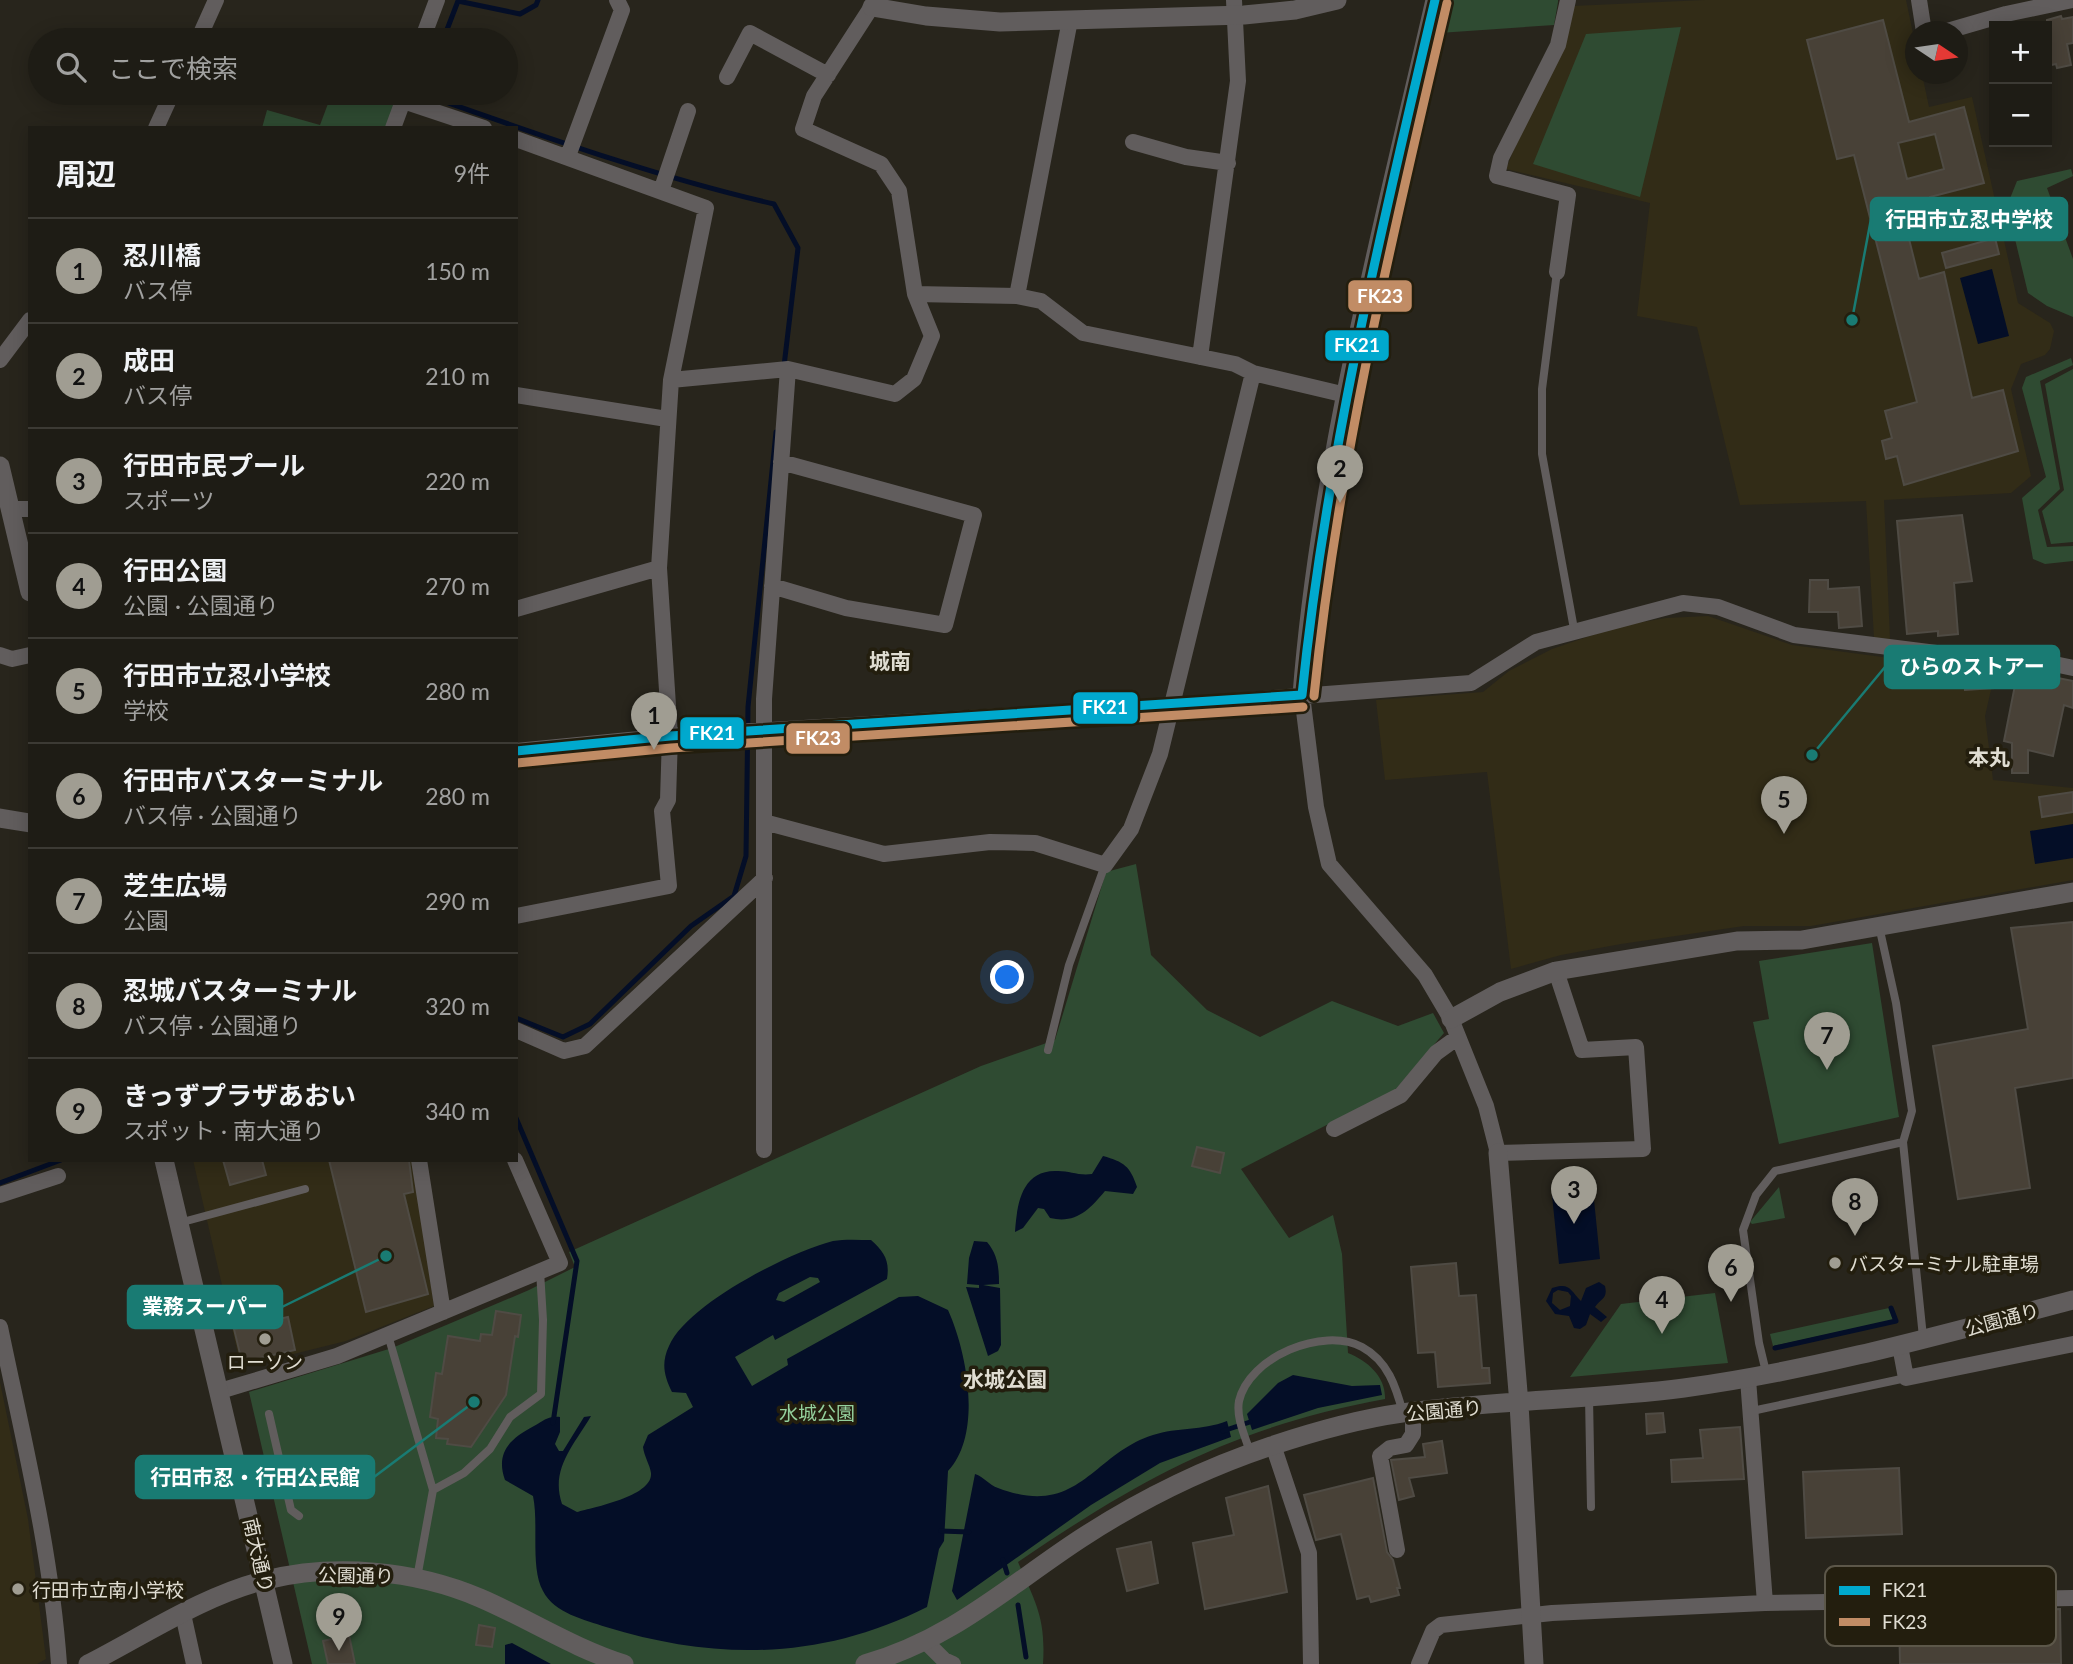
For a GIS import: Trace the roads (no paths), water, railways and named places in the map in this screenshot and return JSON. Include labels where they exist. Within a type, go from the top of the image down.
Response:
[{"type":"street","points":[[203,28],[216,0]]},
{"type":"street","points":[[426,28],[437,0]]},
{"type":"street","points":[[568,156],[621,10],[617,0]]},
{"type":"street","points":[[671,380],[788,369],[895,394],[914,379],[932,336],[915,294],[900,191],[881,164],[803,129],[814,96],[874,4],[1000,22],[1070,20],[1233,8],[1295,10],[1337,0]]},
{"type":"street","points":[[1434,0],[1346,395],[1307,634],[1302,695],[1316,807],[1329,864],[1424,975],[1454,1028],[1486,1106],[1497,1153],[1520,1404],[1534,1664]]},
{"type":"street","points":[[1557,272],[1568,195],[1497,176],[1501,158],[1558,45],[1568,0]]},
{"type":"street","points":[[1919,0],[1922,21]]},
{"type":"street","points":[[1968,25],[2006,13],[2072,0]]},
{"type":"street","points":[[1200,357],[1238,81],[1233,8]]},
{"type":"street","points":[[1017,296],[1070,20]]},
{"type":"street","points":[[727,77],[750,33],[828,75]]},
{"type":"street","points":[[157,126],[167,105]]},
{"type":"street","points":[[394,126],[402,105]]},
{"type":"street","points":[[425,105],[479,126]]},
{"type":"street","points":[[661,191],[688,111]]},
{"type":"street","points":[[518,140],[706,208],[671,380],[659,568],[670,736],[668,800],[662,811],[670,886],[518,916]]},
{"type":"street","points":[[1133,142],[1186,157],[1228,163]]},
{"type":"street","points":[[915,294],[1017,296],[1041,301],[1083,333],[1235,364],[1253,373],[1346,395]]},
{"type":"street","points":[[0,360],[26,330]]},
{"type":"street","points":[[764,1150],[764,732],[788,369]]},
{"type":"street","points":[[764,822],[884,854],[990,842],[1035,844],[1105,865],[1131,829],[1160,754],[1253,373]]},
{"type":"street","points":[[518,395],[667,419]]},
{"type":"street","points":[[772,586],[846,608],[946,625],[974,515],[781,462]]},
{"type":"street","points":[[0,466],[21,509],[28,574]]},
{"type":"street","points":[[518,608],[659,568]]},
{"type":"street","points":[[518,751],[670,736],[1170,706],[1471,682],[1536,642],[1574,629],[1683,603],[1718,607],[1794,635],[1959,656],[2011,655],[2073,668]]},
{"type":"street","points":[[0,654],[12,659],[28,655]]},
{"type":"street","points":[[0,818],[28,823]]},
{"type":"street","points":[[518,1031],[564,1051],[585,1046],[765,878]]},
{"type":"street","points":[[1334,1129],[1401,1095],[1454,1028],[1500,992],[1556,971],[1737,941],[1802,940],[2073,892]]},
{"type":"street","points":[[1497,1153],[1643,1149],[1636,1047],[1582,1050],[1556,971]]},
{"type":"street","name":"南大通り","points":[[164,1162],[284,1664]]},
{"type":"street","points":[[419,1162],[443,1312]]},
{"type":"street","points":[[220,1391],[337,1356],[560,1263],[516,1162]]},
{"type":"street","points":[[0,1195],[58,1176]]},
{"type":"street","name":"公園通り","points":[[864,1664],[925,1641],[981,1611],[1090,1534],[1248,1445],[1273,1446],[1408,1413],[1589,1397],[1757,1377],[1900,1346],[2073,1300]]},
{"type":"street","points":[[0,1327],[32,1477],[55,1608],[59,1664]]},
{"type":"street","points":[[1900,1346],[1906,1378],[2073,1344]]},
{"type":"street","points":[[1757,1377],[1752,1411],[1765,1604]]},
{"type":"street","points":[[1397,1550],[1380,1456],[1390,1448],[1406,1445],[1413,1434],[1408,1413]]},
{"type":"street","points":[[1273,1446],[1309,1552],[1311,1664]]},
{"type":"street","name":"公園通り","points":[[89,1664],[183,1614],[265,1580],[351,1572],[417,1578],[479,1598],[559,1639],[625,1664]]},
{"type":"street","points":[[1419,1664],[1433,1631],[1441,1625],[1532,1614],[1825,1603]]},
{"type":"street","points":[[183,1614],[194,1664]]},
{"type":"street","points":[[925,1641],[944,1660],[953,1664]]},
{"type":"lane","points":[[1557,272],[1542,389],[1542,454],[1574,629]]},
{"type":"lane","points":[[1048,1050],[1069,965],[1105,865]]},
{"type":"lane","points":[[1879,926],[1896,1003],[1912,1111],[1903,1142],[1924,1339]]},
{"type":"lane","points":[[1757,1377],[1759,1343],[1743,1230],[1756,1195],[1775,1171],[1903,1142]]},
{"type":"lane","points":[[179,1223],[305,1189]]},
{"type":"lane","points":[[433,1490],[464,1473],[490,1449],[510,1417],[541,1394],[543,1320],[540,1271]]},
{"type":"lane","points":[[388,1335],[433,1490],[417,1578]]},
{"type":"lane","points":[[1248,1445],[1238,1415],[1246,1381],[1272,1357],[1298,1347],[1332,1341],[1363,1348],[1380,1361],[1396,1384],[1408,1413]]},
{"type":"lane","points":[[1752,1411],[1906,1378]]},
{"type":"lane","points":[[1589,1397],[1591,1507]]},
{"type":"lane","points":[[270,1415],[291,1510],[299,1517]]},
{"type":"water","points":[[1992,269],[2009,336],[1978,344],[1960,278]]},
{"type":"water","points":[[2073,824],[2073,858],[2035,864],[2030,831]]},
{"type":"water","points":[[1103,1156],[1116,1160],[1129,1170],[1137,1187],[1133,1194],[1105,1191],[1081,1214],[1067,1219],[1050,1218],[1044,1209],[1038,1208],[1023,1228],[1015,1232],[1020,1200],[1029,1182],[1046,1172],[1092,1174]]},
{"type":"water","points":[[1593,1190],[1600,1259],[1559,1264],[1552,1195]]},
{"type":"water","points":[[871,1240],[885,1257],[887,1279],[775,1340],[773,1335],[735,1357],[752,1386],[788,1365],[787,1359],[899,1297],[918,1296],[948,1310],[966,1370],[968,1415],[959,1455],[948,1471],[944,1541],[939,1549],[927,1607],[888,1624],[809,1646],[729,1650],[688,1646],[606,1627],[562,1610],[548,1599],[537,1570],[533,1496],[505,1480],[502,1470],[504,1454],[512,1441],[546,1419],[560,1417],[560,1432],[555,1444],[559,1451],[563,1451],[584,1417],[591,1416],[561,1468],[559,1491],[562,1504],[577,1512],[633,1494],[649,1481],[651,1473],[643,1447],[648,1435],[693,1407],[686,1393],[672,1392],[665,1375],[667,1352],[679,1330],[717,1297],[792,1256],[833,1241]],"holes":[[[810,1277],[818,1278],[820,1282],[784,1302],[776,1300],[779,1293]]]},
{"type":"water","points":[[974,1241],[987,1242],[994,1252],[998,1267],[999,1284],[983,1285],[1000,1288],[1001,1345],[998,1351],[988,1356],[966,1287],[979,1288],[979,1285],[967,1284],[969,1258]]},
{"type":"water","points":[[1599,1282],[1605,1286],[1605,1296],[1595,1307],[1607,1317],[1601,1322],[1590,1314],[1586,1325],[1580,1329],[1574,1328],[1569,1316],[1555,1314],[1546,1301],[1552,1288],[1563,1286],[1569,1288],[1581,1301],[1586,1288]],"holes":[[[1558,1290],[1568,1292],[1571,1296],[1570,1306],[1560,1310],[1552,1303],[1553,1293]]]},
{"type":"water","points":[[1293,1375],[1352,1386],[1380,1385],[1382,1395],[1318,1408],[1252,1430],[1247,1414],[1278,1383]]},
{"type":"water","points":[[1227,1421],[1231,1437],[1160,1463],[1091,1505],[957,1600],[952,1591],[975,1474],[998,1488],[1025,1495],[1048,1495],[1067,1490],[1132,1444],[1153,1435]]},
{"type":"water","points":[[512,1643],[551,1664],[505,1664],[505,1645]]},
{"type":"waterway","points":[[448,28],[458,1],[520,14],[536,5],[538,0]]},
{"type":"waterway","points":[[454,105],[514,126]]},
{"type":"waterway","points":[[518,127],[689,182],[774,204],[798,248],[784,366]]},
{"type":"waterway","points":[[518,1019],[563,1037],[590,1024],[691,926],[734,896],[746,856],[748,707],[776,432]]},
{"type":"waterway","points":[[518,1123],[577,1261],[553,1423]]},
{"type":"waterway","points":[[0,1183],[56,1162]]},
{"type":"waterway","points":[[1775,1348],[1896,1321],[1891,1308]]},
{"type":"waterway","points":[[1223,1431],[1250,1422]]},
{"type":"waterway","points":[[941,1531],[969,1532]]},
{"type":"waterway","points":[[1003,1560],[1007,1573]]},
{"type":"waterway","points":[[1018,1605],[1026,1657]]},
{"type":"place","name":"行田市立忍中学校","points":[[1852,320]]},
{"type":"place","name":"成田","points":[[1340,503]]},
{"type":"place","name":"忍川橋","points":[[654,750]]},
{"type":"place","name":"ひらのストアー","points":[[1812,755]]},
{"type":"place","name":"行田市立忍小学校","points":[[1784,834]]},
{"type":"place","name":"芝生広場","points":[[1827,1070]]},
{"type":"place","name":"行田市民プール","points":[[1574,1224]]},
{"type":"place","name":"忍城バスターミナル","points":[[1855,1236]]},
{"type":"place","name":"業務スーパー","points":[[386,1256]]},
{"type":"place","name":"バスターミナル駐車場","points":[[1835,1263]]},
{"type":"place","name":"行田市バスターミナル","points":[[1731,1302]]},
{"type":"place","name":"行田公園","points":[[1662,1334]]},
{"type":"place","name":"ローソン","points":[[265,1339]]},
{"type":"place","name":"行田市忍・行田公民館","points":[[474,1402]]},
{"type":"place","name":"行田市立南小学校","points":[[18,1589]]},
{"type":"place","name":"きっずプラザあおい","points":[[339,1651]]},
{"type":"district","name":"城南","points":[[890,660]]},
{"type":"district","name":"本丸","points":[[1989,756]]},
{"type":"district","name":"水城公園","points":[[1005,1378]]}]
